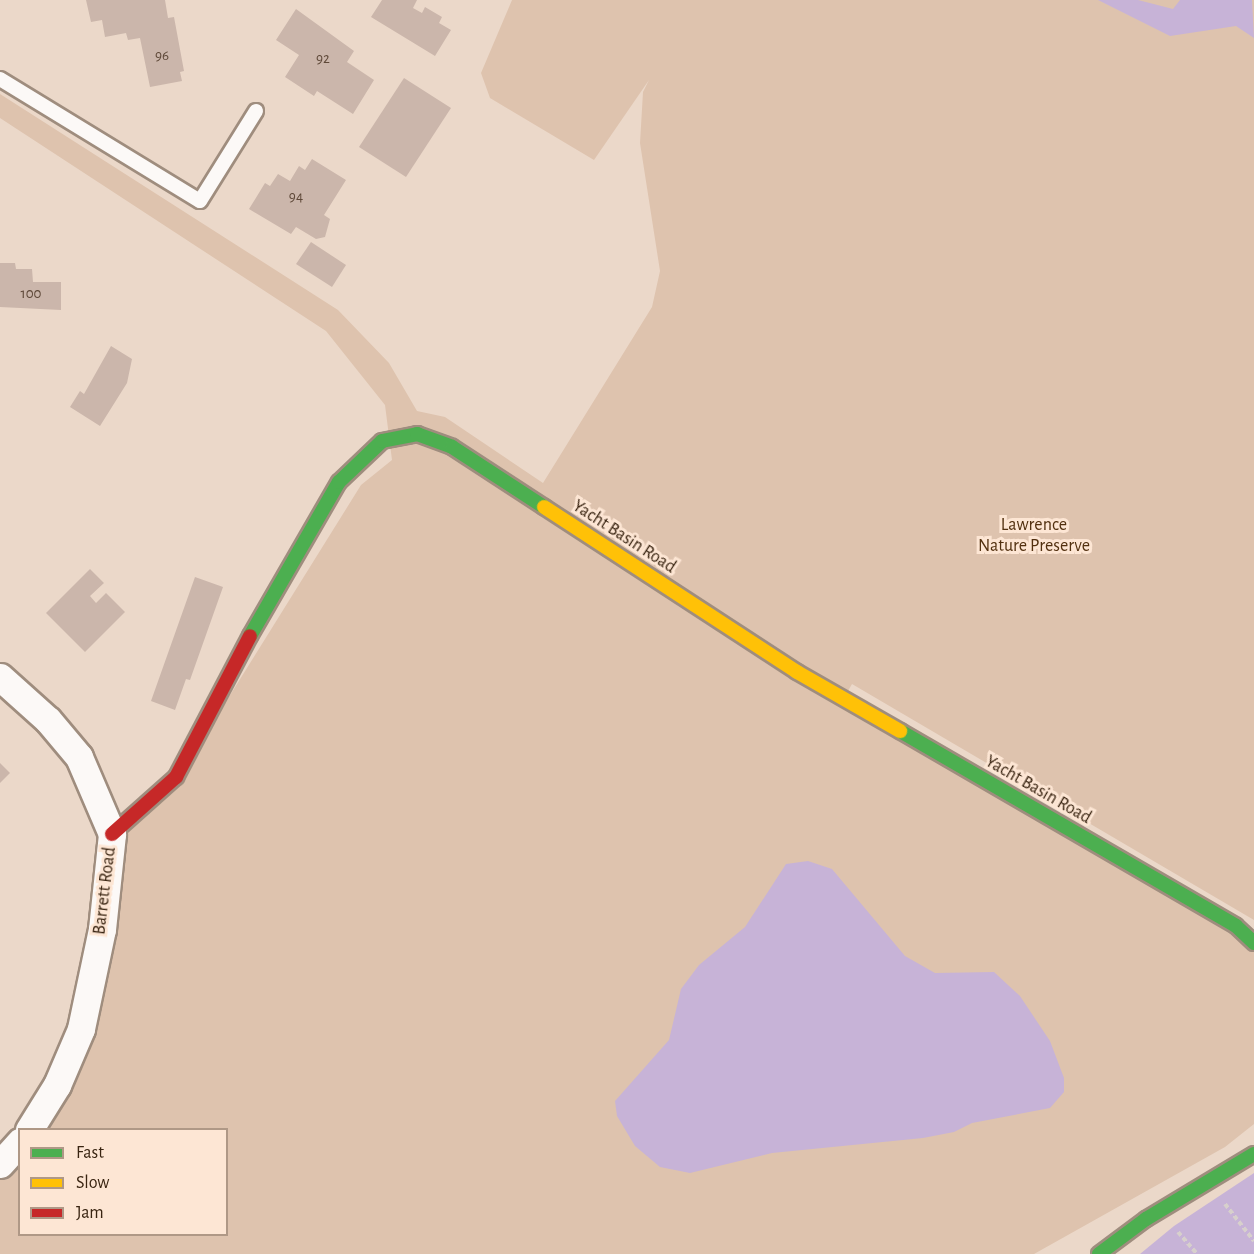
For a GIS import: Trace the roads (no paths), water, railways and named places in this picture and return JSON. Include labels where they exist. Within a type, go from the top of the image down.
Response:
[{"type":"street","name":"Yacht Basin Road","points":[[112,834],[176,777],[276,586],[339,482],[362,456],[382,441],[417,434],[452,447],[797,672],[1236,926],[1254,942]]},
{"type":"street","name":"Barrett Road","points":[[0,677],[48,720],[79,757],[112,834],[102,929],[81,1029],[57,1085],[30,1128]]},
{"type":"street","points":[[0,1164],[18,1144]]},
{"type":"street","points":[[1100,1254],[1146,1219],[1254,1154]]},
{"type":"lane","points":[[0,79],[200,201],[256,111]]},
{"type":"park label","name":"Lawrence Nature Preserve","points":[[1034,536]]}]
